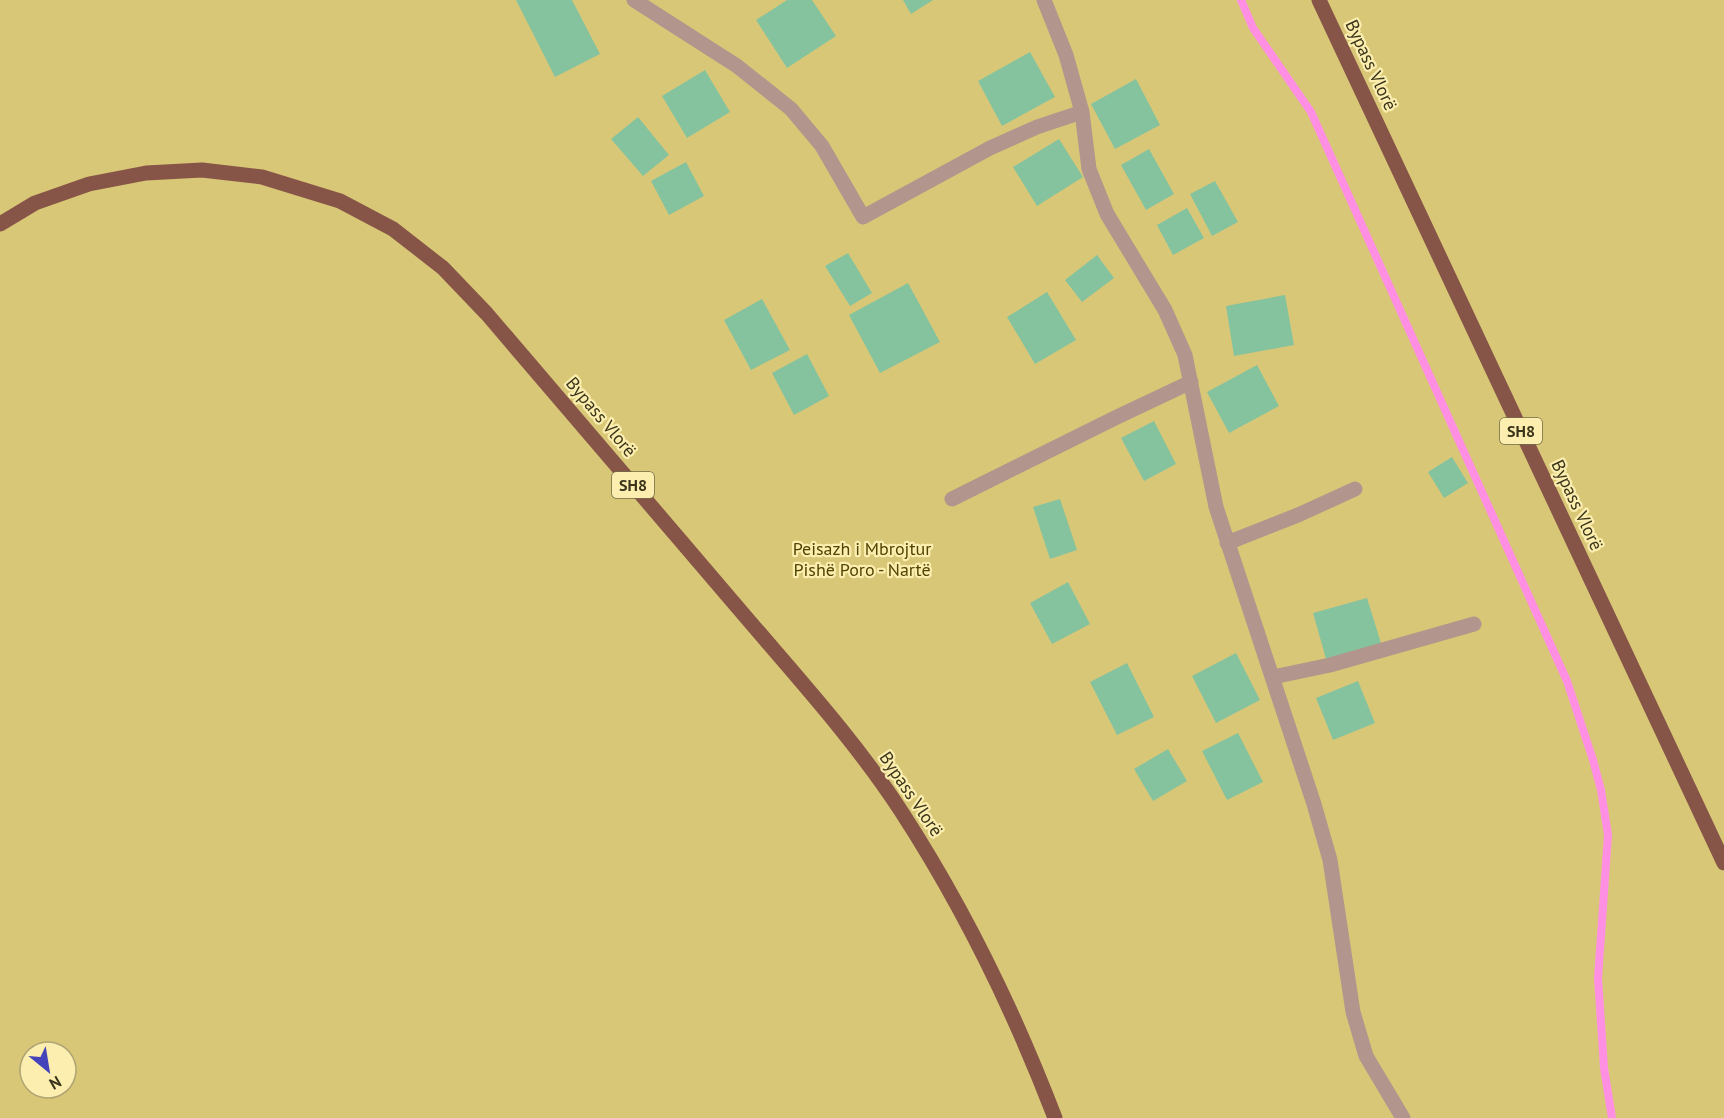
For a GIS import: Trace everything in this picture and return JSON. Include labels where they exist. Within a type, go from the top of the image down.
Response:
[{"type":"main road","name":"Bypass Vlorë","points":[[1319,0],[1724,863]]},
{"type":"main road","name":"Bypass Vlorë","points":[[0,225],[35,203],[89,184],[146,173],[202,170],[262,177],[340,201],[393,230],[443,268],[487,314],[846,735],[893,800],[948,886],[991,969],[1036,1068],[1055,1118]]},
{"type":"street","points":[[634,0],[737,66],[790,109],[822,146],[863,217],[990,148],[1037,127],[1082,112]]},
{"type":"street","points":[[1044,0],[1066,55],[1082,112],[1089,169],[1107,214],[1165,310],[1185,355],[1216,507],[1314,804],[1330,860],[1353,1012],[1366,1056],[1403,1118]]},
{"type":"street","points":[[952,499],[1191,382]]},
{"type":"street","points":[[1227,543],[1355,489]]},
{"type":"street","points":[[1273,678],[1330,665],[1474,624]]},
{"type":"green space","name":"Peisazh i Mbrojtur Pishë Poro - Nartë","points":[[0,0],[1724,0],[1724,1118],[0,1118]]},
{"type":"building","points":[[516,0],[572,0],[600,54],[555,77]]},
{"type":"building","points":[[787,0],[812,0],[836,36],[787,68],[756,20]]},
{"type":"building","points":[[903,0],[933,0],[911,14]]},
{"type":"building","points":[[1030,52],[1055,97],[1002,126],[978,81]]},
{"type":"building","points":[[705,70],[730,112],[687,138],[662,96]]},
{"type":"building","points":[[1136,79],[1160,125],[1115,149],[1091,104]]},
{"type":"building","points":[[638,117],[669,155],[643,176],[611,139]]},
{"type":"building","points":[[1059,139],[1083,177],[1037,206],[1013,167]]},
{"type":"building","points":[[1149,149],[1174,194],[1146,210],[1121,165]]},
{"type":"building","points":[[686,162],[704,196],[669,215],[651,181]]},
{"type":"building","points":[[1215,181],[1238,222],[1212,236],[1190,194]]},
{"type":"building","points":[[1187,208],[1204,238],[1173,255],[1157,225]]},
{"type":"building","points":[[848,253],[872,293],[850,306],[825,266]]},
{"type":"building","points":[[1097,255],[1114,278],[1082,302],[1065,280]]},
{"type":"building","points":[[908,283],[940,342],[880,373],[849,315]]},
{"type":"building","points":[[1047,292],[1076,340],[1035,364],[1007,317]]},
{"type":"building","points":[[1285,295],[1294,345],[1234,356],[1226,306]]},
{"type":"building","points":[[762,299],[790,350],[751,370],[724,320]]},
{"type":"building","points":[[807,354],[829,396],[794,415],[772,373]]},
{"type":"building","points":[[1257,365],[1279,406],[1229,433],[1207,392]]},
{"type":"building","points":[[1154,421],[1176,464],[1144,481],[1121,438]]},
{"type":"building","points":[[1452,457],[1468,483],[1444,498],[1428,472]]},
{"type":"building","points":[[1060,499],[1077,550],[1050,559],[1033,507]]},
{"type":"building","points":[[1068,582],[1090,624],[1052,644],[1030,603]]},
{"type":"building","points":[[1367,598],[1381,643],[1326,659],[1313,613]]},
{"type":"building","points":[[1236,653],[1260,700],[1216,723],[1192,676]]},
{"type":"building","points":[[1127,663],[1154,717],[1117,735],[1090,682]]},
{"type":"building","points":[[1358,681],[1375,723],[1333,740],[1316,698]]},
{"type":"building","points":[[1238,733],[1263,782],[1227,800],[1202,751]]},
{"type":"building","points":[[1168,749],[1187,781],[1153,801],[1134,769]]},
{"type":"waterway","points":[[1241,0],[1253,28],[1311,112],[1567,681],[1601,790],[1608,835],[1598,978],[1604,1068],[1612,1118]]}]
